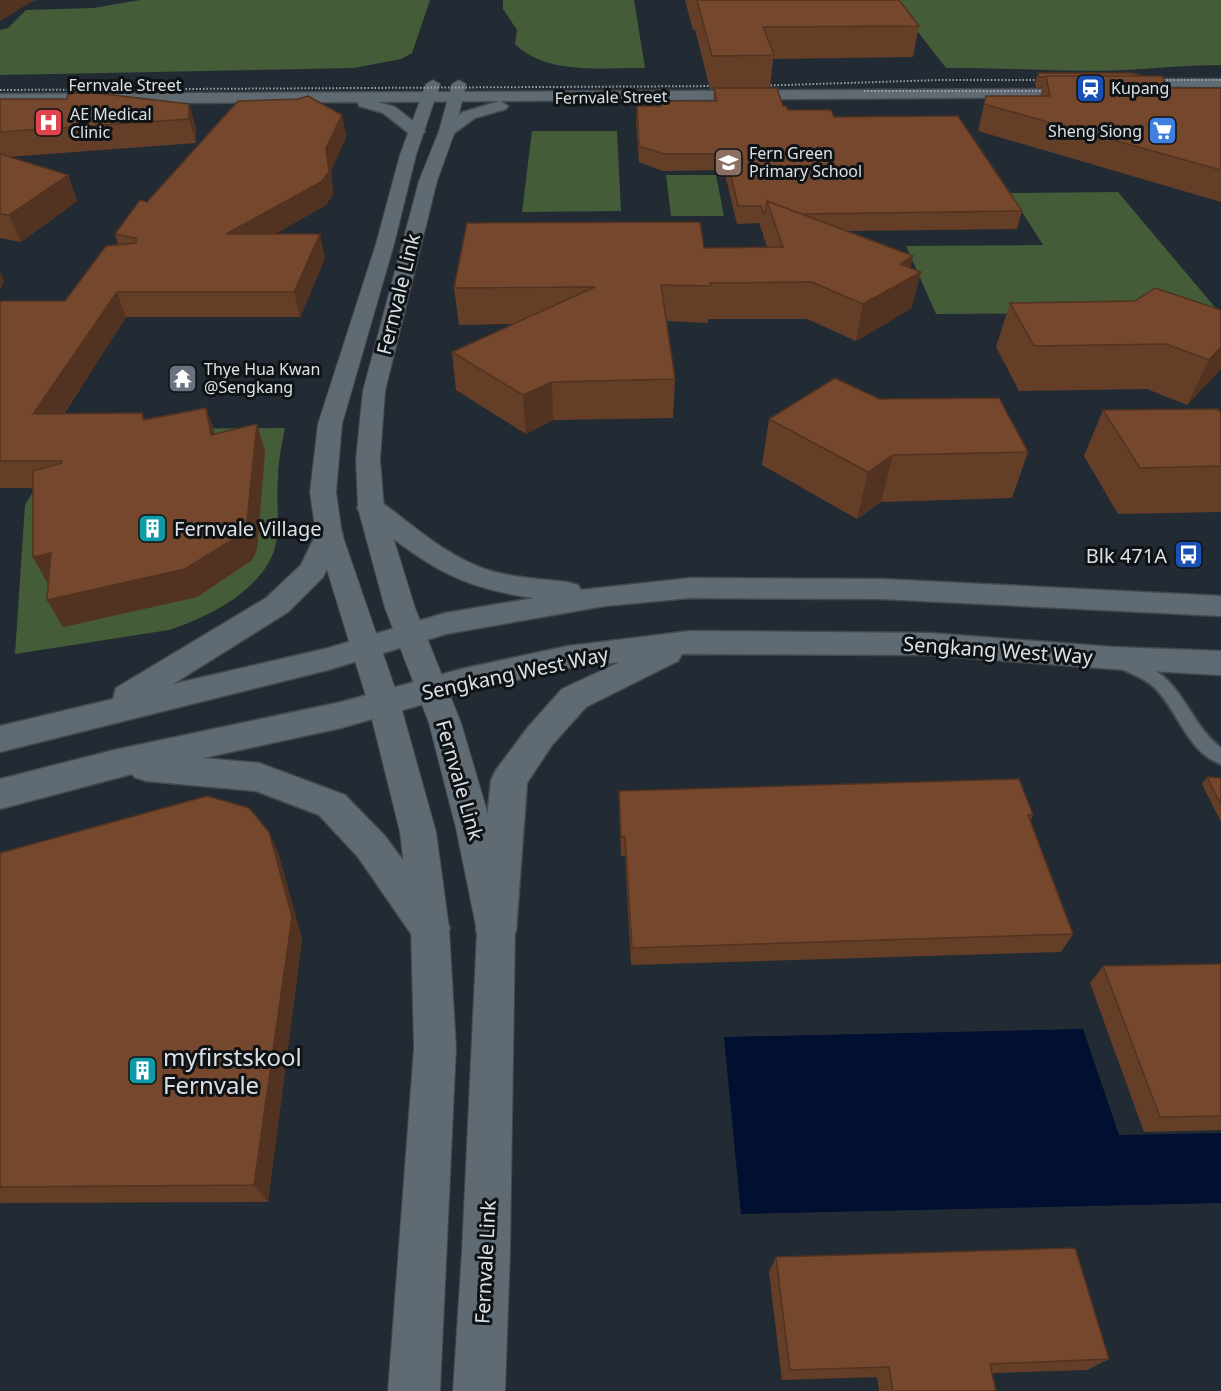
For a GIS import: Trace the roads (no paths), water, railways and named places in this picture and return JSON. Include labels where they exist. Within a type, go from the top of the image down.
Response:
[{"type":"street","name":"Fernvale Street","points":[[0,86],[457,91],[734,81],[1104,89],[1221,94]]},
{"type":"street","name":"Fernvale Street","points":[[457,91],[559,98],[1104,89],[1221,83]]},
{"type":"street","name":"Fernvale Street","points":[[0,99],[346,99],[431,91]]},
{"type":"street","name":"Fernvale Link","points":[[414,1391],[435,1048],[430,928],[418,832],[384,703],[367,648],[354,617],[329,534],[323,492],[330,424],[385,244],[408,155],[431,91]]},
{"type":"street","name":"Fernvale Link","points":[[457,91],[447,131],[428,181],[374,391],[368,459],[371,508],[400,608],[445,723],[474,828],[496,931],[486,1251],[478,1391]]},
{"type":"street","points":[[447,131],[469,115],[485,110],[559,98]]},
{"type":"street","points":[[346,99],[389,110],[417,132]]},
{"type":"street","points":[[371,508],[444,561],[464,572],[521,587],[605,596]]},
{"type":"street","points":[[101,714],[277,605],[313,570],[329,534]]},
{"type":"street","points":[[0,739],[367,648],[445,624],[605,596],[690,588],[881,589],[1221,606]]},
{"type":"street","points":[[496,931],[509,780],[540,736],[574,698],[690,642]]},
{"type":"street","name":"Sengkang West Way","points":[[0,794],[114,764],[341,715],[432,689],[568,657],[690,642],[930,644],[1113,658],[1221,663]]},
{"type":"street","points":[[114,764],[258,777],[332,805],[371,846],[430,928]]},
{"type":"lane","points":[[1113,658],[1160,683],[1183,711],[1202,742],[1221,757]]},
{"type":"water","points":[[1083,1029],[1119,1135],[1221,1133],[1221,1203],[741,1214],[724,1037]]},
{"type":"railway","points":[[753,86],[940,80],[1053,80]]},
{"type":"railway","points":[[1149,80],[1221,80]]},
{"type":"railway","points":[[0,90],[726,86]]},
{"type":"railway","points":[[864,91],[1059,91]]},
{"type":"place","name":"Kupang","points":[[1090,88]]},
{"type":"place","name":"AE Medical Clinic","points":[[49,123]]},
{"type":"place","name":"Sheng Siong","points":[[1163,131]]},
{"type":"place","name":"Fern Green Primary School","points":[[728,162]]},
{"type":"place","name":"Thye Hua Kwan @Sengkang","points":[[183,378]]},
{"type":"place","name":"Fernvale Village","points":[[153,528]]},
{"type":"place","name":"Blk 471A","points":[[1188,555]]},
{"type":"place","name":"myfirstskool Fernvale","points":[[142,1070]]}]
